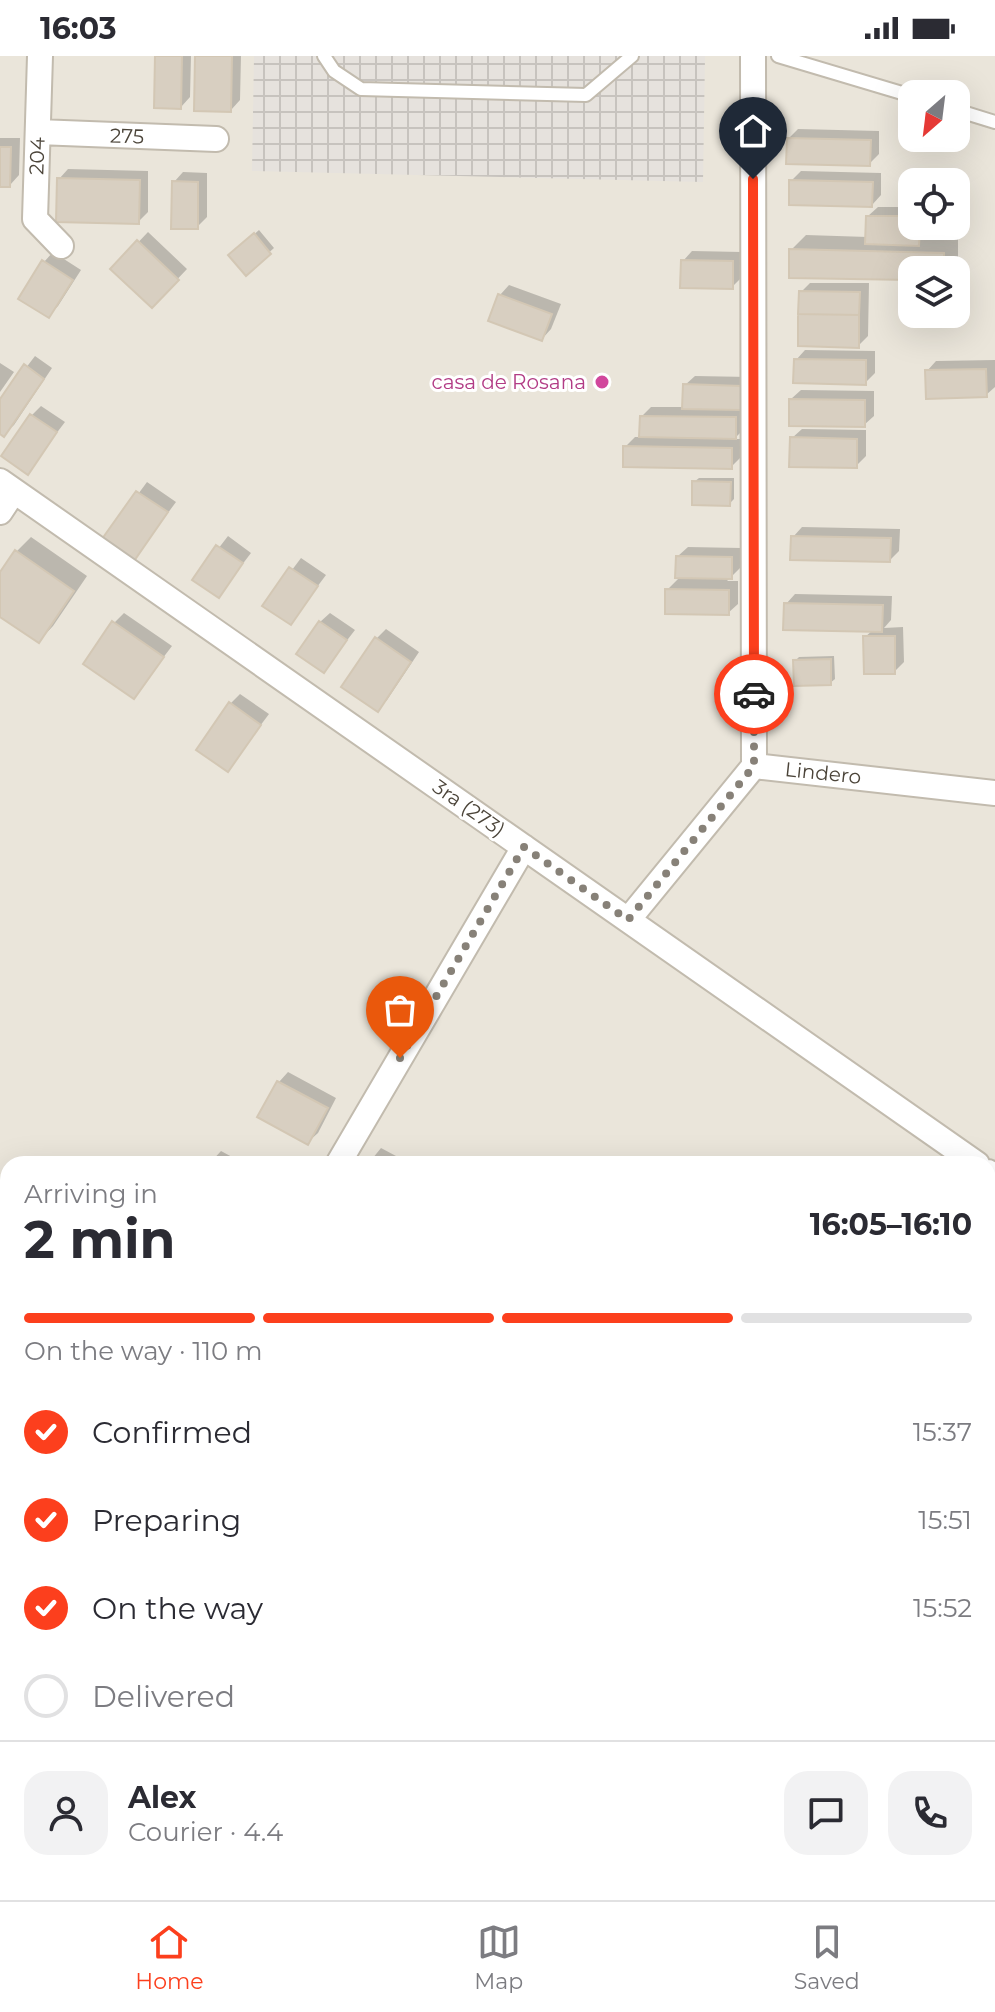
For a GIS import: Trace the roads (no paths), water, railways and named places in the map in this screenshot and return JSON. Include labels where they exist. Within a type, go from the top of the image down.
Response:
[{"type":"street","name":"204","points":[[40,56],[35,219],[61,246]]},
{"type":"street","points":[[628,920],[754,766],[753,56]]},
{"type":"street","name":"275","points":[[38,132],[216,139]]},
{"type":"street","points":[[0,512],[7,486]]},
{"type":"street","name":"3ra (273)","points":[[7,486],[966,1156]]},
{"type":"street","name":"Lindero","points":[[754,766],[995,793]]},
{"type":"street","points":[[343,1156],[524,847]]},
{"type":"lane","points":[[324,56],[334,71],[361,89],[586,95],[632,56]]},
{"type":"lane","points":[[778,56],[898,92]]},
{"type":"lane","points":[[970,114],[995,122]]},
{"type":"place","name":"casa de Rosana","points":[[602,382]]}]
